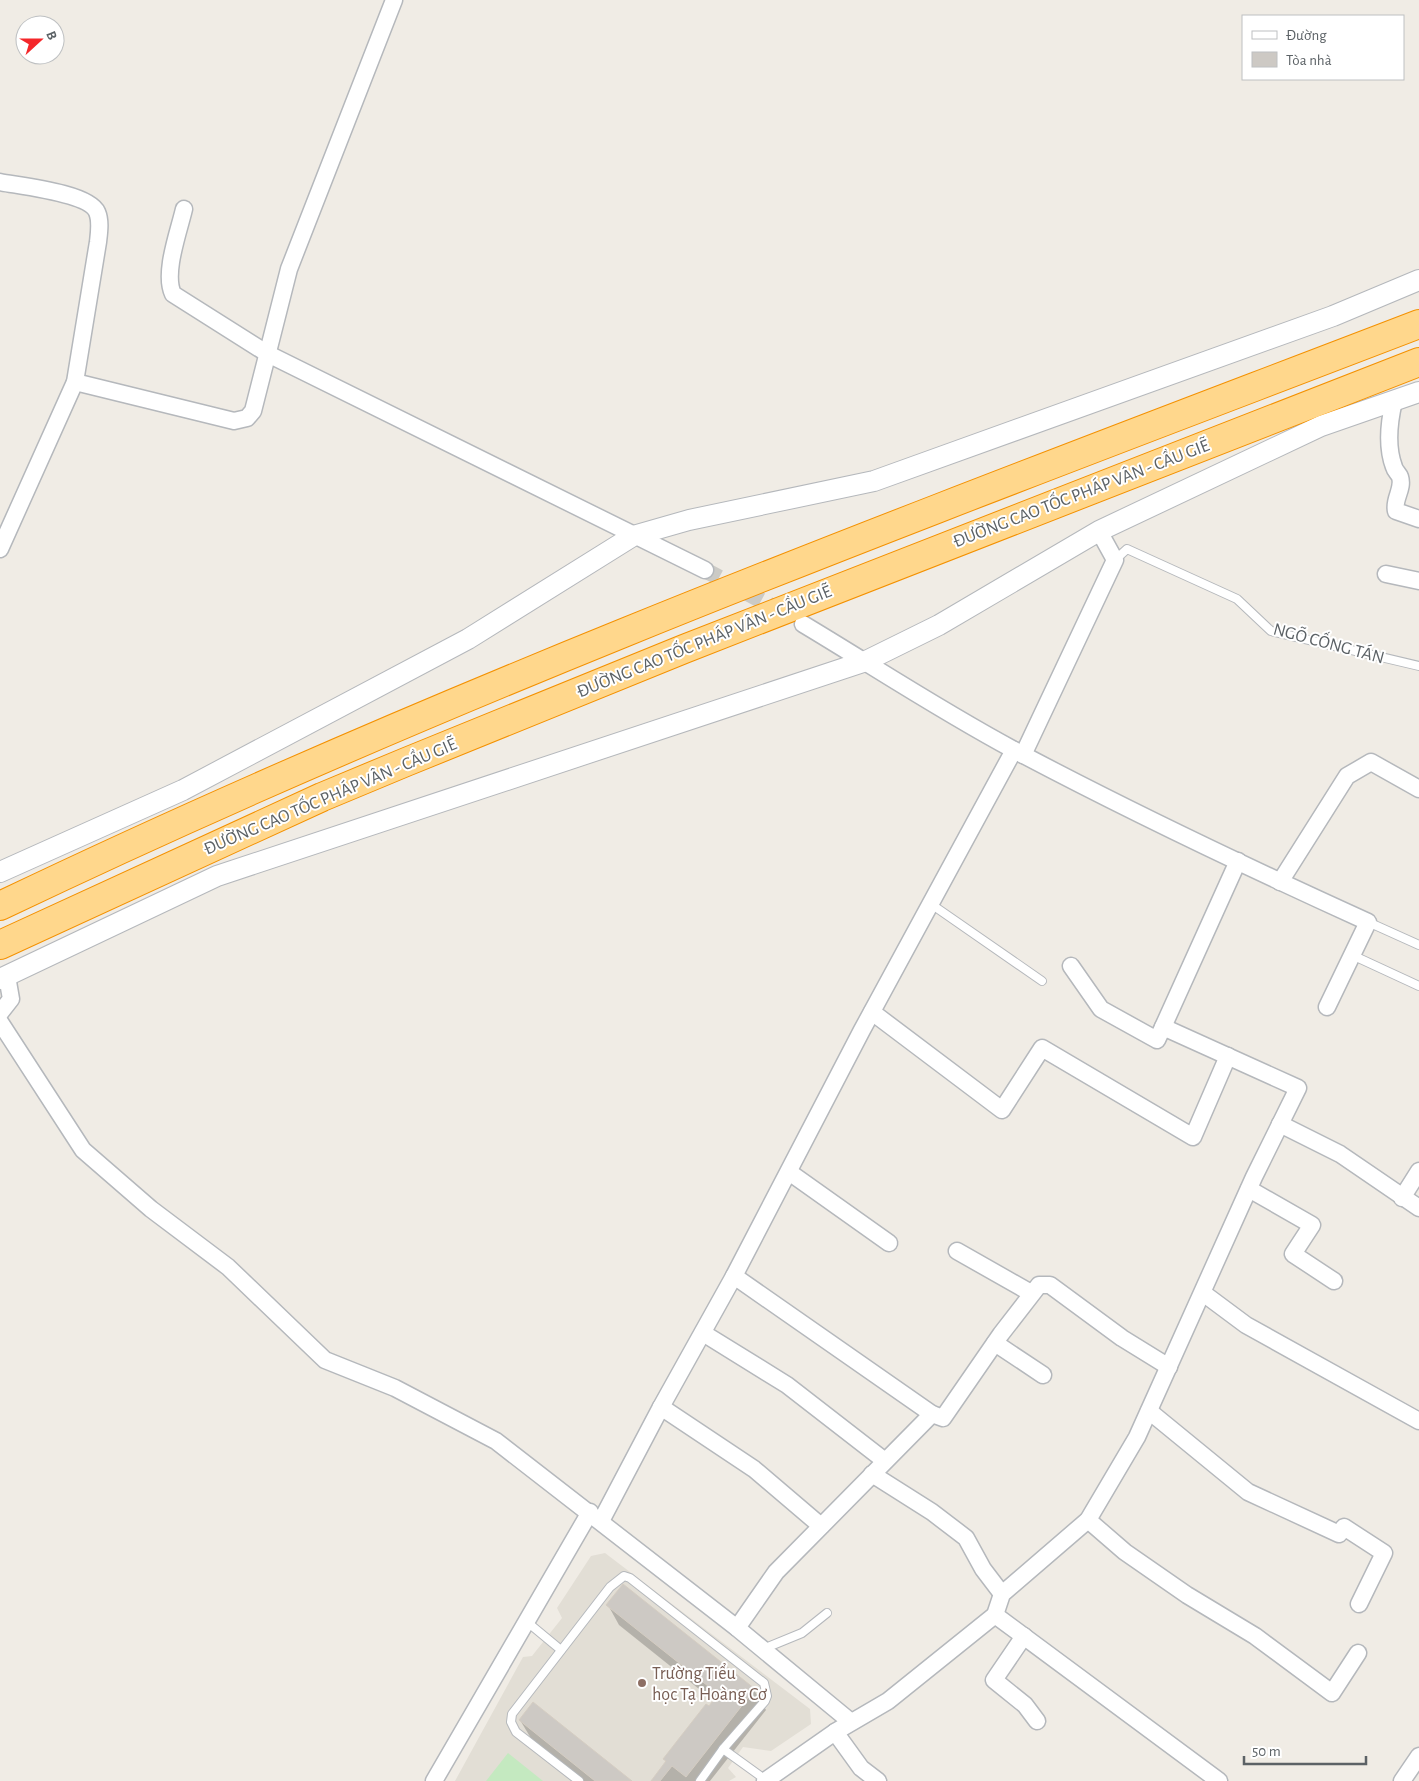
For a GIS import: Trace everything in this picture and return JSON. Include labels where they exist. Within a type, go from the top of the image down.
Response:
[{"type":"highway","name":"ĐƯỜNG CAO TỐC PHÁP VÂN - CẦU GIẼ","points":[[0,906],[142,838],[373,738],[672,613],[1419,324]]},
{"type":"highway","name":"ĐƯỜNG CAO TỐC PHÁP VÂN - CẦU GIẼ","points":[[0,945],[322,797],[416,758],[684,648],[1419,362]]},
{"type":"street","points":[[75,382],[234,421],[242,420],[253,411],[288,268],[394,0]]},
{"type":"street","points":[[0,182],[80,198],[97,210],[100,219],[98,242],[75,382],[0,549]]},
{"type":"street","points":[[184,209],[170,271],[170,286],[173,294],[268,354],[705,570]]},
{"type":"street","points":[[0,872],[183,790],[459,644],[633,536],[689,520],[874,481],[1333,316],[1419,280]]},
{"type":"street","points":[[0,1013],[11,998],[3,978],[217,876],[866,661],[939,625],[1099,531],[1321,426],[1419,392]]},
{"type":"street","points":[[1394,401],[1390,418],[1390,442],[1392,458],[1400,477],[1400,486],[1394,504],[1396,512],[1419,519]]},
{"type":"street","points":[[434,1781],[526,1621],[595,1517],[702,1334],[930,904],[1019,752],[1115,560],[1099,531]]},
{"type":"street","points":[[1386,574],[1419,581]]},
{"type":"street","points":[[803,624],[866,661],[929,703],[1019,752],[1280,882],[1368,922],[1327,1008]]},
{"type":"street","points":[[1280,882],[1347,776],[1371,762],[1419,789]]},
{"type":"street","points":[[1071,966],[1101,1009],[1158,1040],[1238,861]]},
{"type":"street","points":[[872,1012],[1002,1110],[1042,1048],[1193,1137],[1228,1056]]},
{"type":"street","points":[[0,1022],[83,1150],[151,1209],[228,1267],[325,1360],[395,1388],[496,1441],[737,1628],[851,1722]]},
{"type":"street","points":[[766,1780],[835,1732],[888,1701],[995,1615],[1002,1594],[1088,1520],[1137,1437],[1249,1189],[1298,1088],[1163,1027]]},
{"type":"street","points":[[1280,1124],[1340,1154],[1419,1208]]},
{"type":"street","points":[[1402,1198],[1419,1171]]},
{"type":"street","points":[[788,1172],[889,1243]]},
{"type":"street","points":[[1249,1189],[1312,1225],[1293,1254],[1334,1281]]},
{"type":"street","points":[[957,1251],[1031,1294]]},
{"type":"street","points":[[734,1276],[932,1414],[943,1418],[995,1343],[1039,1285],[1050,1285],[1122,1338],[1169,1366]]},
{"type":"street","points":[[1203,1293],[1246,1325],[1419,1421]]},
{"type":"street","points":[[702,1334],[787,1385],[885,1461]]},
{"type":"street","points":[[995,1343],[1043,1375]]},
{"type":"street","points":[[660,1407],[754,1470],[820,1526]]},
{"type":"street","points":[[1149,1411],[1248,1492],[1339,1534],[1344,1527],[1384,1553],[1359,1604]]},
{"type":"street","points":[[737,1628],[776,1572],[932,1414]]},
{"type":"street","points":[[872,1474],[932,1512],[966,1538],[983,1569],[1002,1594]]},
{"type":"street","points":[[1088,1520],[1125,1552],[1187,1594],[1255,1636],[1332,1694],[1358,1653]]},
{"type":"street","points":[[995,1615],[1220,1781]]},
{"type":"street","points":[[1024,1636],[994,1680],[1025,1705],[1037,1721]]},
{"type":"street","points":[[835,1732],[861,1768],[878,1781]]},
{"type":"street","points":[[1402,1781],[1419,1756]]},
{"type":"lane","name":"NGÕ CỐNG TÁN","points":[[1115,560],[1127,548],[1237,599],[1271,630],[1419,666]]},
{"type":"lane","points":[[930,904],[1042,981]]},
{"type":"lane","points":[[1368,922],[1419,945]]},
{"type":"lane","points":[[1352,955],[1419,986]]},
{"type":"lane","points":[[579,1781],[516,1732],[510,1722],[512,1714],[610,1587],[620,1578],[630,1578],[764,1683],[767,1696],[765,1701],[723,1749],[700,1781]]},
{"type":"lane","points":[[763,1649],[802,1633],[827,1613]]},
{"type":"lane","points":[[526,1621],[561,1650]]},
{"type":"lane","points":[[723,1749],[766,1780]]},
{"type":"shaded area","name":"Trường Tiểu học Tạ Hoàng Cơ","points":[[605,1553],[810,1709],[811,1724],[771,1751],[743,1747],[728,1768],[736,1777],[729,1781],[455,1781],[523,1657],[532,1656],[562,1618],[557,1608],[591,1556]]},
{"type":"green space","points":[[508,1753],[543,1781],[486,1781]]},
{"type":"building","points":[[623,1584],[755,1689],[686,1777],[672,1766],[660,1781],[651,1781],[666,1761],[663,1759],[706,1704],[709,1706],[718,1694],[606,1605]]},
{"type":"building","points":[[533,1702],[632,1781],[595,1781],[519,1720]]},
{"type":"tunnel","points":[[705,570],[784,613]]},
{"type":"place","name":"Trường Tiểu học Tạ Hoàng Cơ","points":[[642,1683]]}]
